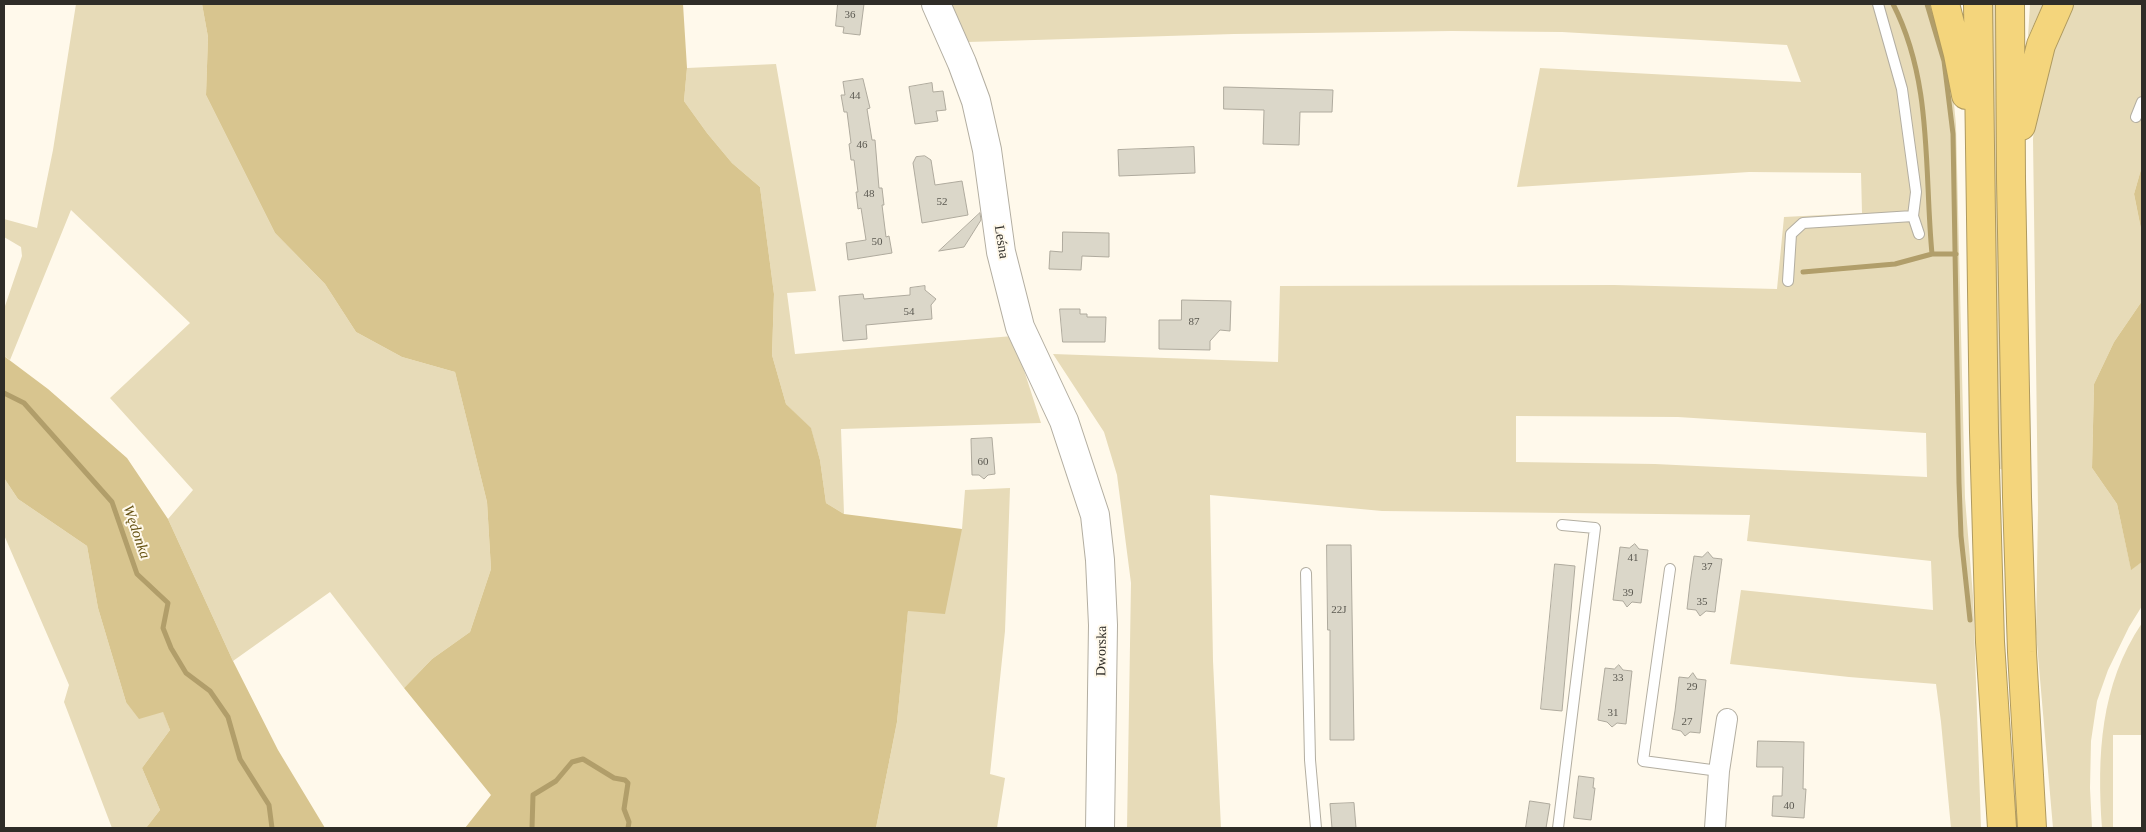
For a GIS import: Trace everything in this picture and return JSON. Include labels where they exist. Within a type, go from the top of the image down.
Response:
[{"type":"highway","points":[[1945,4],[1958,54],[1979,168]]},
{"type":"highway","points":[[1978,4],[1979,168],[1990,642],[2002,828]]},
{"type":"highway","points":[[2010,4],[2011,179],[2021,633],[2032,828]]},
{"type":"highway","points":[[2011,179],[2028,92],[2041,45],[2059,4]]},
{"type":"street","name":"Leśna","points":[[936,4],[962,63],[976,101],[987,150],[1001,252],[1020,326],[1064,422],[1082,475]]},
{"type":"street","name":"Dworska","points":[[1082,475],[1095,515],[1100,560],[1103,625],[1100,828]]},
{"type":"street","points":[[1715,828],[1719,771],[1727,719]]},
{"type":"lane","points":[[1878,4],[1904,98],[1916,192],[1913,216],[1919,234]]},
{"type":"lane","points":[[2136,117],[2142,102]]},
{"type":"lane","points":[[1788,281],[1791,234],[1803,223],[1913,216]]},
{"type":"lane","points":[[1558,828],[1594,528],[1562,525]]},
{"type":"lane","points":[[1670,569],[1643,761],[1719,771]]},
{"type":"lane","points":[[1306,573],[1310,760],[1316,828]]},
{"type":"shaded area","points":[[76,4],[202,4],[208,37],[206,95],[275,233],[325,284],[356,332],[402,357],[455,372],[487,502],[491,569],[470,632],[432,659],[404,688],[330,592],[233,661],[168,519],[193,490],[110,398],[190,323],[71,210],[10,360],[4,356],[4,309],[22,256],[21,247],[4,237],[4,219],[37,228],[53,150]]},
{"type":"shaded area","points":[[202,4],[683,4],[687,68],[684,101],[732,163],[760,187],[774,294],[772,355],[786,404],[811,428],[820,460],[826,503],[844,514],[962,529],[945,614],[908,611],[897,722],[876,828],[465,828],[491,795],[404,688],[432,659],[470,632],[491,569],[487,502],[455,372],[402,357],[356,332],[325,284],[275,233],[206,95],[208,37]]},
{"type":"shaded area","points":[[949,4],[1934,4],[1952,83],[1956,125],[1965,498],[1973,596],[1981,828],[1951,828],[1936,684],[1730,664],[1741,590],[1933,610],[1931,561],[1747,541],[1750,515],[1382,511],[1210,495],[1213,661],[1221,828],[1127,828],[1131,583],[1117,475],[1104,432],[1053,354],[1278,362],[1280,286],[1614,285],[1777,289],[1784,217],[1862,213],[1861,173],[1749,172],[1517,187],[1540,68],[1801,82],[1787,45],[1562,32],[1452,31],[1234,34],[968,42]],"holes":[[[1516,416],[1678,417],[1926,433],[1927,477],[1655,464],[1516,462]]]},
{"type":"shaded area","points":[[1988,4],[1999,4],[2005,470],[1995,468]]},
{"type":"shaded area","points":[[2030,4],[2043,4],[2028,37]]},
{"type":"shaded area","points":[[2070,4],[2142,4],[2142,166],[2134,194],[2142,234],[2142,301],[2114,342],[2094,384],[2092,468],[2117,504],[2131,569],[2142,562],[2142,606],[2129,627],[2108,670],[2097,701],[2091,741],[2090,788],[2092,828],[2053,828],[2036,633],[2038,509],[2033,139],[2039,85]]},
{"type":"shaded area","points":[[776,64],[816,291],[787,293],[795,354],[1013,336],[1041,423],[841,429],[844,514],[826,503],[820,460],[811,429],[786,404],[772,355],[774,294],[760,187],[732,163],[684,101],[687,68]]},
{"type":"shaded area","points":[[2142,166],[2142,234],[2134,194]]},
{"type":"shaded area","points":[[2142,301],[2142,562],[2131,570],[2117,504],[2092,468],[2094,384],[2114,342]]},
{"type":"shaded area","points":[[4,356],[48,389],[127,458],[168,519],[233,661],[278,750],[325,828],[146,828],[160,810],[142,768],[170,730],[163,712],[139,719],[126,702],[98,608],[87,546],[18,499],[4,478]]},
{"type":"shaded area","points":[[4,478],[18,499],[87,546],[98,608],[126,702],[163,711],[170,730],[142,768],[160,810],[146,828],[112,828],[64,702],[69,685],[4,535]]},
{"type":"shaded area","points":[[1010,488],[1005,631],[990,774],[1005,778],[997,828],[876,828],[897,722],[908,610],[962,529],[965,490]]},
{"type":"shaded area","points":[[2142,623],[2142,735],[2113,735],[2113,828],[2102,828],[2100,774],[2104,722],[2117,671]]},
{"type":"building","points":[[838,4],[864,4],[860,35],[843,33],[844,27],[836,26]]},
{"type":"building","points":[[863,79],[870,108],[867,109],[872,140],[875,140],[879,188],[882,188],[886,237],[889,236],[892,253],[848,260],[846,243],[866,240],[861,208],[858,209],[856,192],[858,192],[854,160],[851,160],[847,112],[844,112],[841,95],[845,95],[843,82]]},
{"type":"building","points":[[932,83],[933,92],[943,91],[946,110],[936,111],[938,121],[915,124],[909,87]]},
{"type":"building","points":[[1224,87],[1333,90],[1332,112],[1300,112],[1299,145],[1263,144],[1264,110],[1224,109]]},
{"type":"building","points":[[1194,147],[1195,173],[1119,176],[1118,150]]},
{"type":"building","points":[[925,156],[931,160],[935,185],[962,181],[968,215],[922,223],[913,163],[916,157]]},
{"type":"building","points":[[980,213],[981,220],[964,247],[939,251]]},
{"type":"building","points":[[1063,232],[1109,233],[1109,257],[1082,256],[1081,270],[1049,269],[1050,251],[1062,252]]},
{"type":"building","points":[[925,286],[925,290],[936,299],[931,305],[932,319],[866,325],[867,339],[843,341],[839,296],[863,294],[864,299],[910,295],[910,288]]},
{"type":"building","points":[[1182,300],[1231,301],[1230,331],[1220,330],[1210,341],[1210,350],[1159,349],[1159,320],[1181,320]]},
{"type":"building","points":[[1060,309],[1080,309],[1080,314],[1087,314],[1087,317],[1106,317],[1105,342],[1063,342]]},
{"type":"building","points":[[992,438],[995,474],[988,475],[984,479],[979,475],[972,475],[971,439]]},
{"type":"building","points":[[1635,544],[1639,549],[1648,550],[1641,603],[1632,602],[1627,607],[1623,601],[1613,600],[1620,547],[1629,548]]},
{"type":"building","points":[[1327,545],[1351,545],[1354,740],[1330,740],[1330,630],[1328,630]]},
{"type":"building","points":[[1708,552],[1713,558],[1722,559],[1715,612],[1706,611],[1700,616],[1696,610],[1687,609],[1690,583],[1694,556],[1702,557]]},
{"type":"building","points":[[1555,564],[1575,566],[1562,711],[1541,709]]},
{"type":"building","points":[[1619,665],[1623,670],[1632,671],[1626,724],[1617,723],[1612,727],[1607,722],[1598,720],[1605,668],[1614,669]]},
{"type":"building","points":[[1693,673],[1697,679],[1706,680],[1700,733],[1690,732],[1685,736],[1681,731],[1672,729],[1679,677],[1688,678]]},
{"type":"building","points":[[1758,741],[1804,742],[1803,789],[1806,789],[1804,818],[1772,816],[1773,796],[1782,796],[1783,767],[1757,767]]},
{"type":"building","points":[[1579,776],[1594,778],[1593,788],[1595,788],[1591,820],[1574,818]]},
{"type":"building","points":[[1530,801],[1550,804],[1546,828],[1526,828]]},
{"type":"building","points":[[1354,803],[1356,828],[1332,828],[1330,804]]},
{"type":"waterway","points":[[1893,4],[1906,34],[1915,64],[1921,95],[1925,127],[1932,254],[1956,254]]},
{"type":"waterway","points":[[1927,4],[1944,61],[1953,134],[1959,483],[1961,536],[1970,620]]},
{"type":"waterway","points":[[1803,272],[1895,264],[1932,254]]},
{"type":"waterway","name":"Wędonka","points":[[4,393],[24,403],[112,502],[137,574],[168,603],[163,628],[171,648],[186,673],[210,691],[228,717],[240,759],[269,805],[272,828]]},
{"type":"waterway","name":"Wędonka","points":[[532,828],[533,795],[556,781],[572,762],[583,759],[614,778],[625,780],[628,783],[624,809],[629,822],[628,828]]}]
